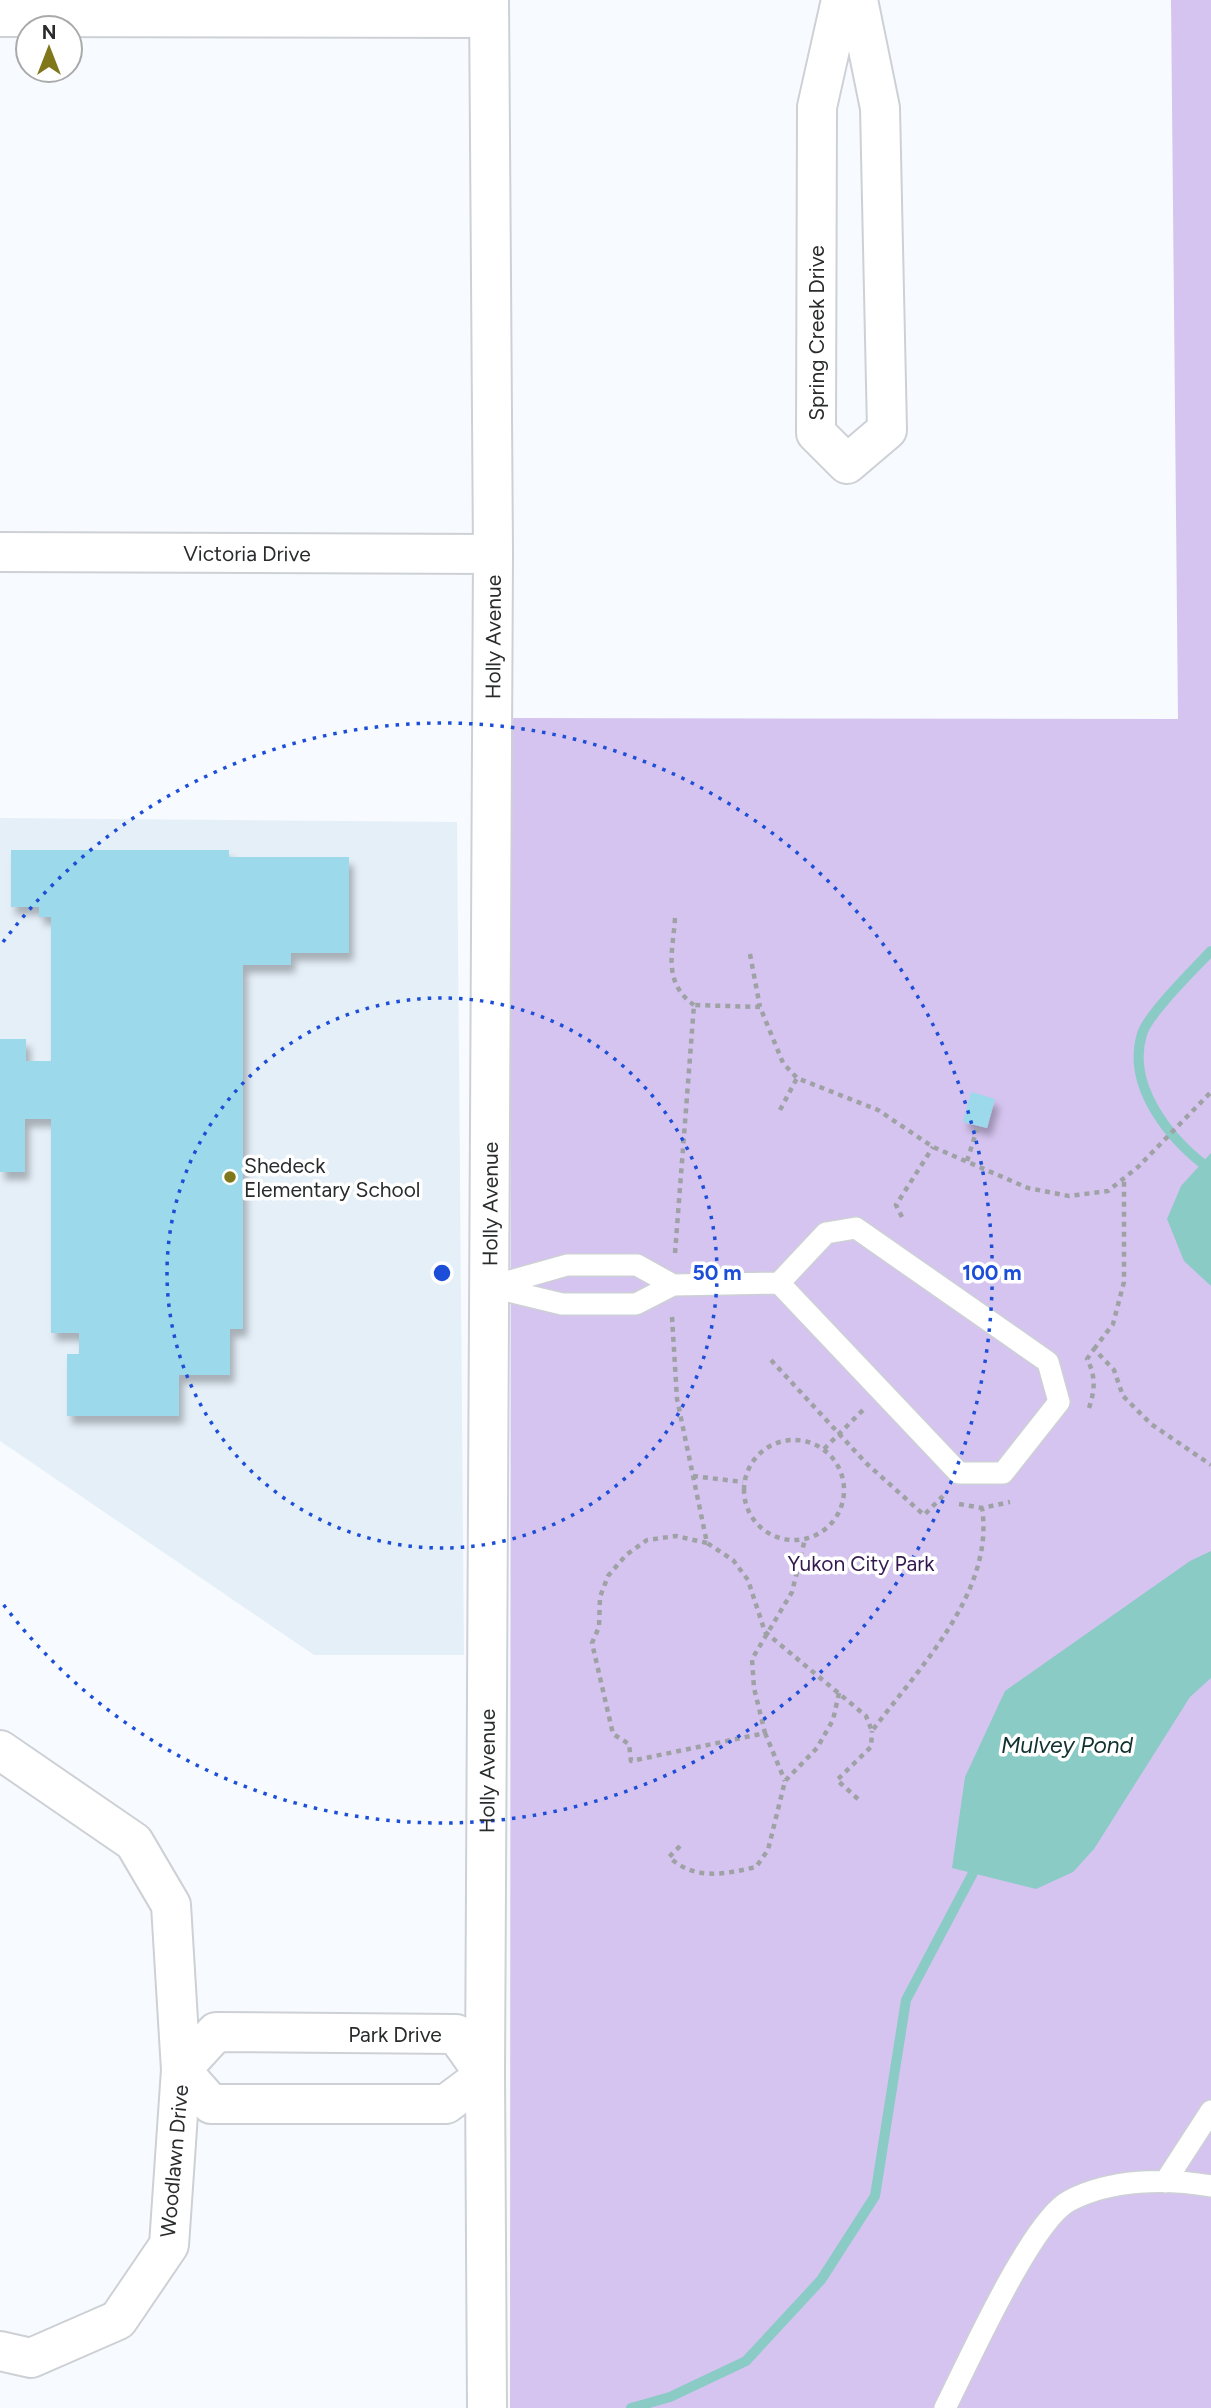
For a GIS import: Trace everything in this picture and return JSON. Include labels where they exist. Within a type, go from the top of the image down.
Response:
[{"type":"street","name":"Spring Creek Drive","points":[[841,0],[817,107],[816,433],[847,464],[887,430],[880,108],[858,0]]},
{"type":"street","points":[[0,17],[489,9]]},
{"type":"street","name":"Holly Avenue","points":[[487,2408],[485,2075],[493,554],[489,9]]},
{"type":"street","name":"Victoria Drive","points":[[0,552],[493,554]]},
{"type":"street","points":[[0,1750],[134,1842],[171,1905],[181,2070],[211,2104],[446,2104],[485,2075]]},
{"type":"street","name":"Park Drive","points":[[181,2070],[216,2032],[456,2034],[485,2075]]},
{"type":"street","name":"Woodlawn Drive","points":[[0,2351],[31,2358],[118,2320],[169,2245],[181,2070]]},
{"type":"lane","points":[[491,1286],[562,1304],[636,1304],[673,1285],[779,1283],[826,1233],[856,1228],[1048,1362],[1059,1402],[1003,1473],[959,1473],[779,1283]]},
{"type":"lane","points":[[491,1286],[567,1265],[637,1265],[673,1285]]},
{"type":"lane","points":[[1165,2182],[1211,2111]]},
{"type":"lane","points":[[945,2408],[1033,2239],[1067,2202],[1116,2185],[1182,2181],[1211,2186]]},
{"type":"path","points":[[675,918],[671,976],[680,995],[694,1004]]},
{"type":"path","points":[[750,954],[760,1007]]},
{"type":"path","points":[[780,1110],[797,1078]]},
{"type":"path","points":[[1138,1167],[1211,1092]]},
{"type":"path","points":[[967,1161],[978,1126]]},
{"type":"path","points":[[902,1217],[896,1205],[933,1147]]},
{"type":"path","points":[[1094,1349],[1113,1324],[1122,1293],[1124,1178]]},
{"type":"path","points":[[771,1360],[840,1432],[866,1464],[924,1515],[944,1495],[956,1503],[982,1508]]},
{"type":"path","points":[[824,1449],[865,1407]]},
{"type":"path","points":[[788,1439],[807,1440],[824,1449],[837,1463],[843,1479],[844,1495],[837,1516],[822,1532],[805,1539],[787,1539],[771,1534],[754,1521],[746,1504],[744,1482],[751,1463],[765,1448],[788,1439]]},
{"type":"path","points":[[693,1476],[744,1482]]},
{"type":"path","points":[[706,1543],[676,1536],[647,1540],[626,1555],[608,1576],[600,1597],[599,1627],[592,1643],[613,1734],[629,1744],[631,1761],[765,1733]]},
{"type":"path","points":[[785,1782],[765,1733],[754,1688],[752,1659],[792,1592],[805,1539]]},
{"type":"path","points":[[680,1846],[669,1857],[681,1868],[706,1875],[756,1867],[768,1850],[785,1782],[817,1748],[833,1720],[839,1692]]},
{"type":"path","points":[[858,1798],[837,1780],[871,1747],[872,1731]]},
{"type":"shaded area","name":"Shedeck Elementary School","points":[[0,818],[457,822],[464,1655],[314,1655],[0,1441]]},
{"type":"green space","name":"Yukon City Park","points":[[1171,0],[1211,0],[1211,2408],[510,2408],[511,718],[1178,719]]},
{"type":"water","points":[[1211,1153],[1211,1286],[1184,1261],[1167,1219],[1181,1186]]},
{"type":"water","name":"Mulvey Pond","points":[[1211,1551],[1211,1678],[1190,1697],[1094,1849],[1073,1872],[1036,1889],[952,1868],[965,1777],[1005,1691],[1190,1561]]},
{"type":"building","points":[[11,850],[229,850],[229,857],[349,857],[349,953],[291,953],[291,965],[243,965],[243,1329],[230,1329],[230,1375],[179,1375],[179,1416],[67,1416],[67,1354],[79,1354],[79,1333],[51,1333],[51,1119],[25,1119],[25,1172],[0,1172],[0,1039],[26,1039],[26,1061],[51,1061],[51,917],[39,917],[39,907],[11,907]]},
{"type":"building","points":[[971,1092],[995,1099],[987,1128],[963,1122]]},
{"type":"waterway","points":[[1211,951],[1173,991],[1146,1025],[1139,1054],[1140,1074],[1156,1111],[1181,1144],[1211,1170]]},
{"type":"waterway","points":[[631,2408],[670,2397],[746,2361],[821,2280],[875,2196],[906,2000],[973,1873]]},
{"type":"place","name":"Shedeck Elementary School","points":[[230,1177]]}]
